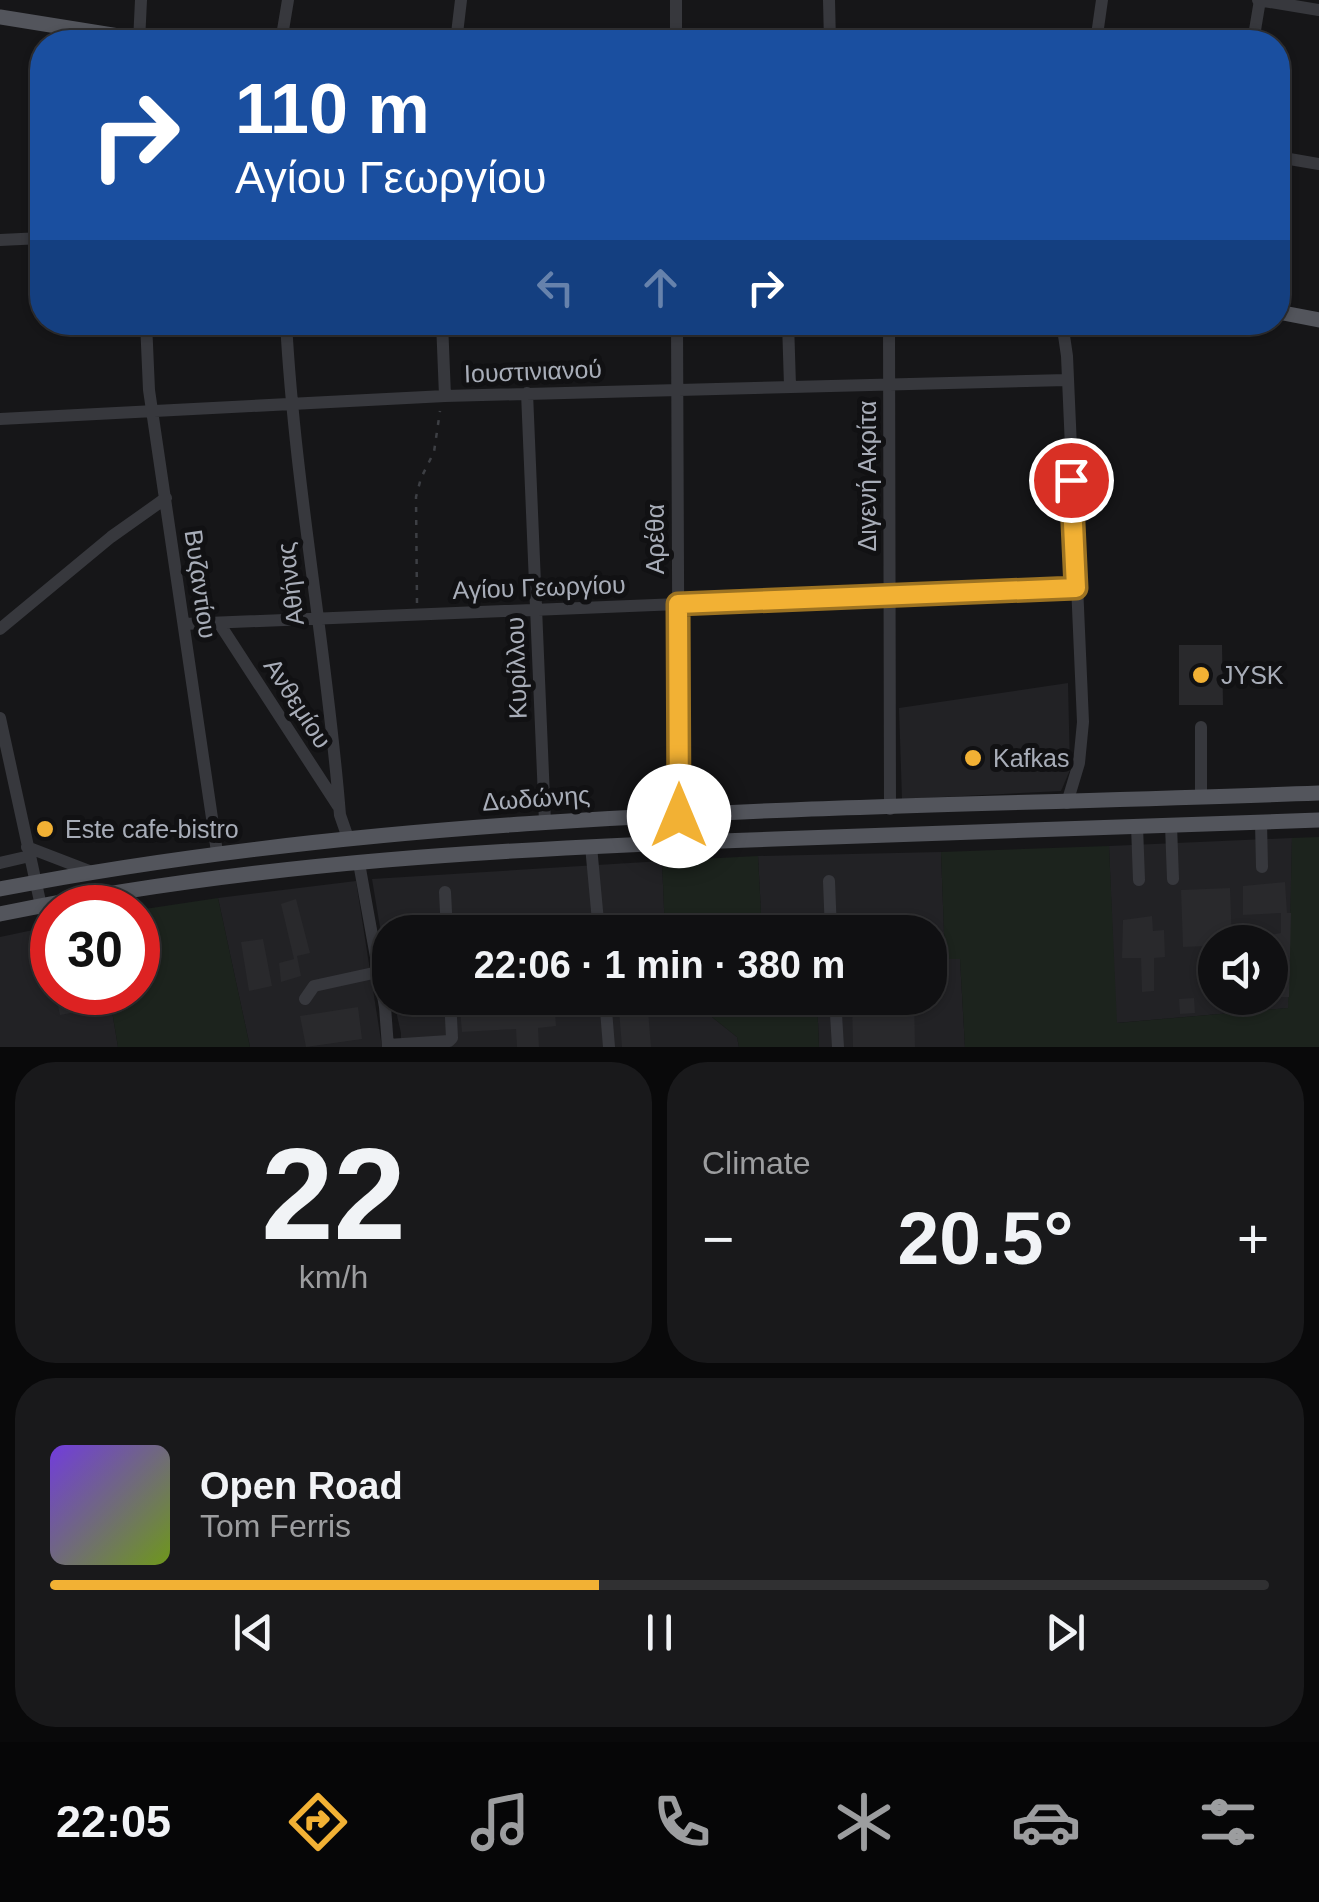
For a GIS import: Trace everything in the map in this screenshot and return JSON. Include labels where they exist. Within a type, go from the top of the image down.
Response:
[{"type":"main road","points":[[0,17],[75,30]]},
{"type":"main road","points":[[1290,314],[1319,320]]},
{"type":"main road","name":"Δωδώνης","points":[[0,888],[217,852],[545,822],[1319,793]]},
{"type":"main road","name":"Δωδώνης","points":[[160,886],[359,862],[592,846],[1319,820]]},
{"type":"main road","name":"Δωδώνης","points":[[0,914],[30,908]]},
{"type":"street","points":[[140,30],[141,0]]},
{"type":"street","points":[[283,30],[288,0]]},
{"type":"street","points":[[457,30],[461,0]]},
{"type":"street","points":[[676,0],[676,30]]},
{"type":"street","points":[[829,0],[830,30]]},
{"type":"street","points":[[1098,30],[1102,0]]},
{"type":"street","points":[[1255,30],[1259,0],[1319,10]]},
{"type":"street","points":[[1290,159],[1319,164]]},
{"type":"street","points":[[0,240],[30,239]]},
{"type":"street","name":"Βυζαντίου","points":[[147,335],[152,410],[217,852]]},
{"type":"street","name":"Αθήνας","points":[[287,335],[316,619],[340,808],[348,838]]},
{"type":"street","points":[[443,335],[445,396]]},
{"type":"street","name":"Αρέθα","points":[[678,335],[679,816]]},
{"type":"street","points":[[788,335],[790,386]]},
{"type":"street","name":"Διγενή Ακρίτα","points":[[889,335],[890,809]]},
{"type":"street","points":[[1063,335],[1082,722],[1079,763],[1067,803]]},
{"type":"street","name":"Ιουστινιανού","points":[[0,419],[445,396],[1067,380]]},
{"type":"street","name":"Κυρίλλου","points":[[528,394],[545,822]]},
{"type":"street","points":[[0,629],[111,537],[166,498]]},
{"type":"street","name":"Αγίου Γεωργίου","points":[[184,624],[1076,588]]},
{"type":"street","name":"Ανθεμίου","points":[[219,623],[340,808]]},
{"type":"street","points":[[0,718],[29,852],[31,885]]},
{"type":"street","points":[[1201,727],[1201,798]]},
{"type":"street","points":[[1261,822],[1262,867]]},
{"type":"street","points":[[1171,824],[1173,879]]},
{"type":"street","points":[[1137,826],[1139,880]]},
{"type":"street","points":[[592,846],[598,915]]},
{"type":"street","points":[[0,863],[29,852],[92,872]]},
{"type":"street","points":[[359,862],[372,937]]},
{"type":"street","points":[[828,881],[830,915]]},
{"type":"street","points":[[445,892],[446,915]]},
{"type":"street","points":[[305,999],[314,986],[372,973]]},
{"type":"street","points":[[384,1015],[388,1046],[449,1041],[451,1015]]},
{"type":"street","points":[[606,1015],[609,1047]]},
{"type":"street","points":[[835,1015],[838,1047]]},
{"type":"path","points":[[417,615],[416,498],[434,452],[445,396]]},
{"type":"shaded area","points":[[1068,683],[1070,770],[1061,791],[902,799],[899,708]]},
{"type":"shaded area","points":[[1319,837],[1319,1047],[965,1047],[960,959],[947,959],[941,852],[1109,846],[1117,1023],[1208,1015],[1288,1015],[1292,838]]},
{"type":"shaded area","points":[[1292,838],[1289,1008],[1288,925],[1198,925],[1198,1015],[1208,1015],[1116,1023],[1109,846]]},
{"type":"shaded area","points":[[941,852],[943,915],[761,915],[758,856]]},
{"type":"shaded area","points":[[758,856],[761,915],[664,915],[662,861]]},
{"type":"shaded area","points":[[662,861],[664,915],[378,915],[372,879]]},
{"type":"shaded area","points":[[356,881],[372,983],[372,1015],[377,1015],[382,1047],[250,1047],[218,898]]},
{"type":"shaded area","points":[[218,898],[250,1047],[118,1047],[113,1015],[160,1015],[160,907]]},
{"type":"shaded area","points":[[30,931],[30,1015],[113,1015],[118,1047],[0,1047],[0,937]]},
{"type":"shaded area","points":[[947,958],[960,959],[965,1047],[819,1047],[818,1015],[947,1015]]},
{"type":"shaded area","points":[[397,1015],[710,1015],[737,1037],[739,1047],[401,1047]]},
{"type":"shaded area","points":[[710,1015],[818,1015],[819,1047],[739,1047],[737,1037]]},
{"type":"building","name":"JYSK","points":[[1179,645],[1222,645],[1223,705],[1179,705]]},
{"type":"building","points":[[1285,882],[1287,913],[1291,913],[1289,997],[1288,925],[1281,925],[1281,913],[1243,915],[1243,886]]},
{"type":"building","points":[[1230,888],[1231,925],[1198,925],[1198,946],[1183,947],[1181,890]]},
{"type":"building","points":[[296,899],[310,953],[297,956],[301,976],[281,982],[279,963],[294,959],[281,904]]},
{"type":"building","points":[[1152,916],[1153,931],[1164,930],[1165,957],[1154,958],[1154,991],[1142,992],[1141,958],[1122,958],[1123,920]]},
{"type":"building","points":[[263,939],[272,986],[249,991],[241,942]]},
{"type":"building","points":[[1194,998],[1195,1013],[1180,1014],[1179,999]]},
{"type":"building","points":[[358,1007],[362,1039],[306,1047],[300,1016]]},
{"type":"building","points":[[460,1015],[555,1015],[556,1026],[538,1028],[539,1047],[517,1047],[516,1029],[462,1032]]},
{"type":"building","points":[[619,1015],[648,1015],[651,1047],[622,1047]]},
{"type":"building","points":[[852,1015],[914,1015],[915,1047],[853,1047]]},
{"type":"place","name":"JYSK","points":[[1201,675]]},
{"type":"place","name":"Kafkas","points":[[973,758]]},
{"type":"place","name":"Este cafe-bistro","points":[[45,829]]},
{"type":"route","points":[[679,816],[678,604],[1076,588],[1071,480]]}]
